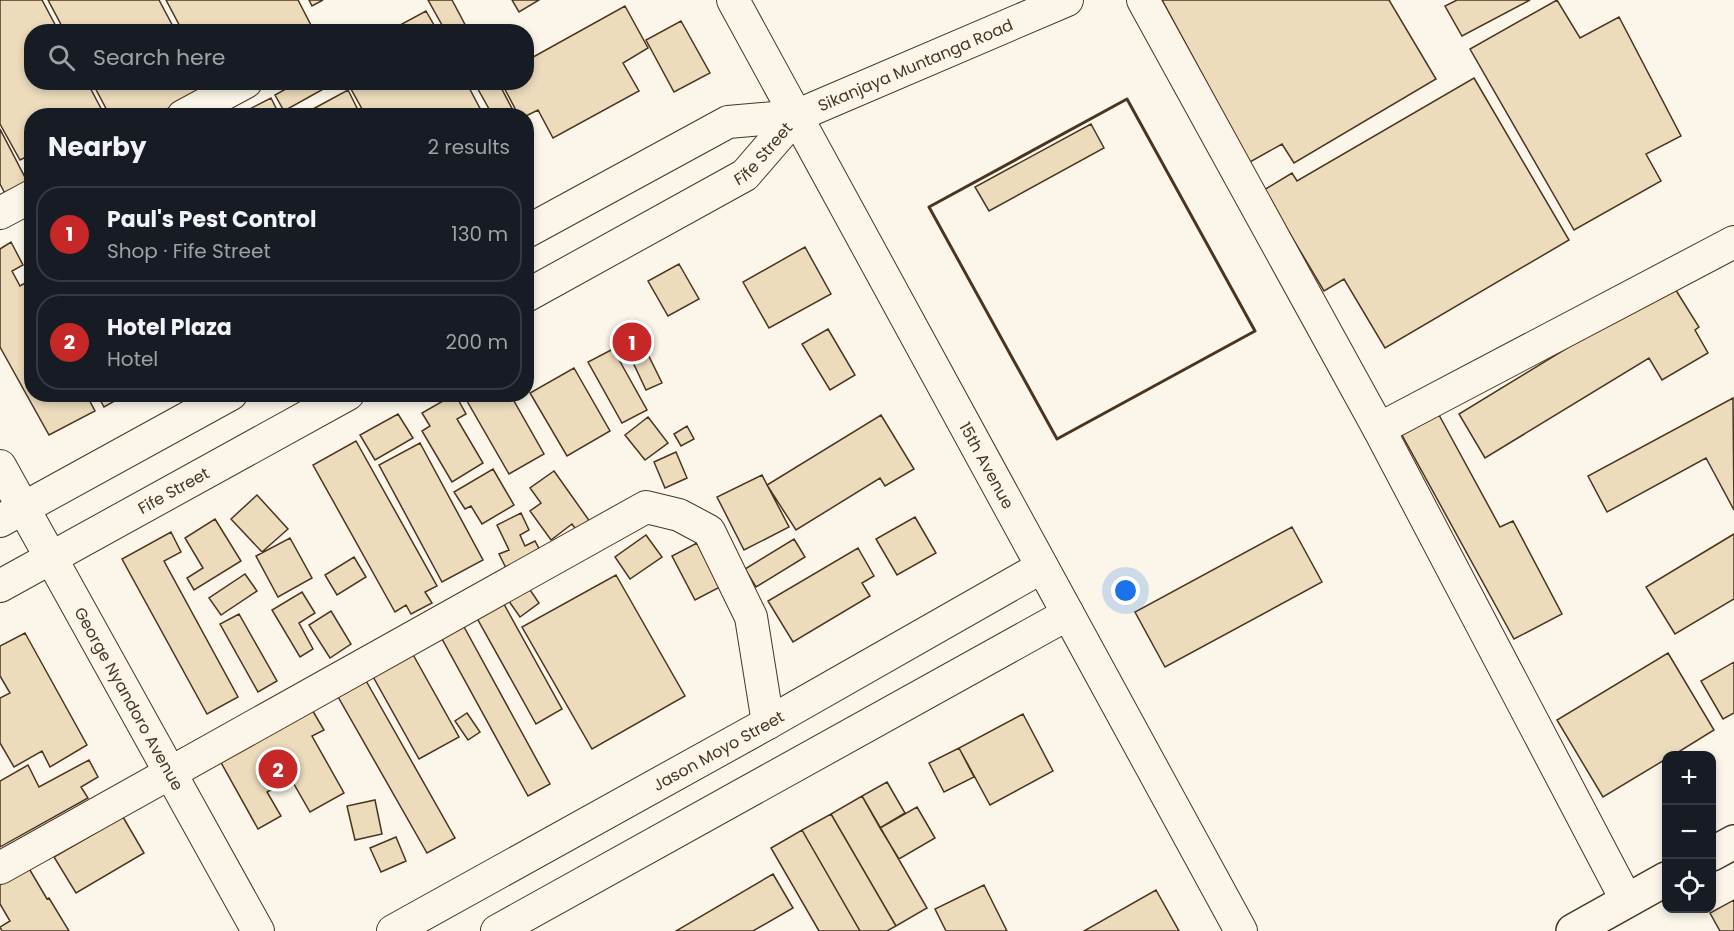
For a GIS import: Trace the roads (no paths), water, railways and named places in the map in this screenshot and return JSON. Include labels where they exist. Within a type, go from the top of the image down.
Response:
[{"type":"highway","points":[[1716,852],[1734,842]]},
{"type":"highway","points":[[1573,931],[1662,881]]},
{"type":"street","name":"15th Avenue","points":[[733,0],[1241,931]]},
{"type":"street","name":"Sikanjaya Muntanga Road","points":[[796,116],[1067,0]]},
{"type":"street","points":[[1143,0],[1379,429],[1626,901]]},
{"type":"street","points":[[198,108],[231,90]]},
{"type":"street","name":"Fife Street","points":[[534,228],[728,122],[796,116]]},
{"type":"street","name":"Fife Street","points":[[534,292],[745,176],[796,116]]},
{"type":"street","points":[[0,213],[24,200]]},
{"type":"street","points":[[1379,429],[1734,242]]},
{"type":"street","points":[[12,514],[216,402]]},
{"type":"street","name":"Fife Street","points":[[0,586],[334,402]]},
{"type":"street","name":"George Nyandoro Avenue","points":[[0,466],[12,514],[51,558],[258,931]]},
{"type":"street","points":[[0,868],[646,507],[679,515],[709,531],[751,617],[768,723]]},
{"type":"street","name":"Jason Moyo Street","points":[[393,931],[768,723],[1042,567]]},
{"type":"street","points":[[497,931],[1068,614]]},
{"type":"place","name":"Paul's Pest Control","points":[[632,342]]},
{"type":"place","name":"Hotel Plaza","points":[[278,769]]}]
